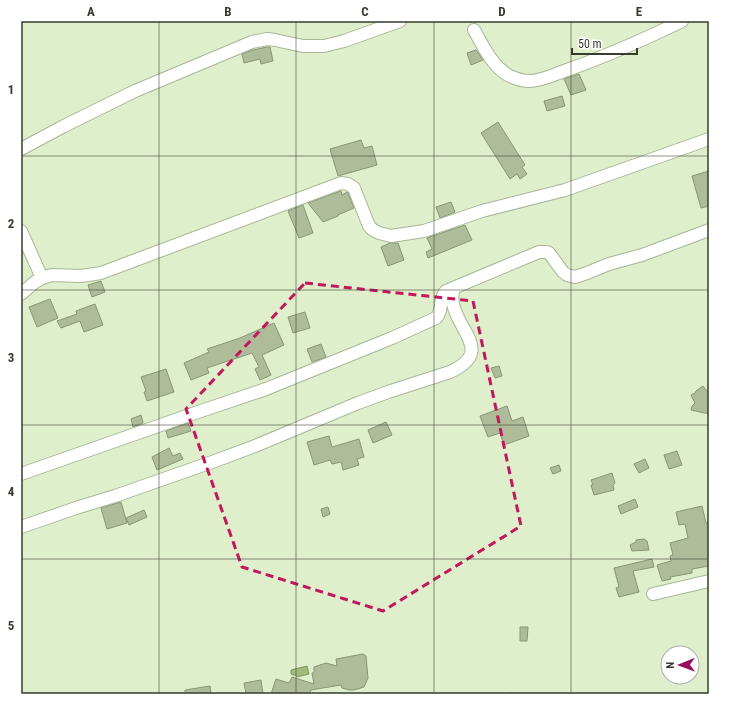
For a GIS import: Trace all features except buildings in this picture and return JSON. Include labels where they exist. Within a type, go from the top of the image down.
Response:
[{"type":"street","points":[[21,149],[135,91],[252,42],[267,39],[303,46],[324,46],[344,41],[400,21]]},
{"type":"street","points":[[474,30],[493,62],[505,74],[513,78],[530,81],[546,78],[586,63],[682,21]]},
{"type":"street","points":[[21,294],[34,282],[42,278],[52,275],[76,276],[101,273],[341,182],[354,188],[369,226],[384,236],[391,236],[435,228],[482,211],[565,190],[709,139]]},
{"type":"street","points":[[21,474],[266,389],[392,338],[436,318],[440,312],[442,296],[446,291],[539,252],[542,251],[549,253],[566,275],[575,277],[608,264],[642,255],[709,230]]},
{"type":"street","points":[[21,231],[42,278]]},
{"type":"street","points":[[21,527],[215,461],[358,403],[458,368],[469,359],[472,346],[454,308],[452,299],[454,288]]},
{"type":"street","points":[[653,594],[709,581]]},
{"type":"path","points":[[502,694],[517,694]]},
{"type":"highlighted area","points":[[305,283],[473,301],[521,526],[383,611],[242,567],[186,409]]},
{"type":"shaded area","points":[[307,666],[309,674],[297,677],[296,675],[291,674],[291,670]]}]
